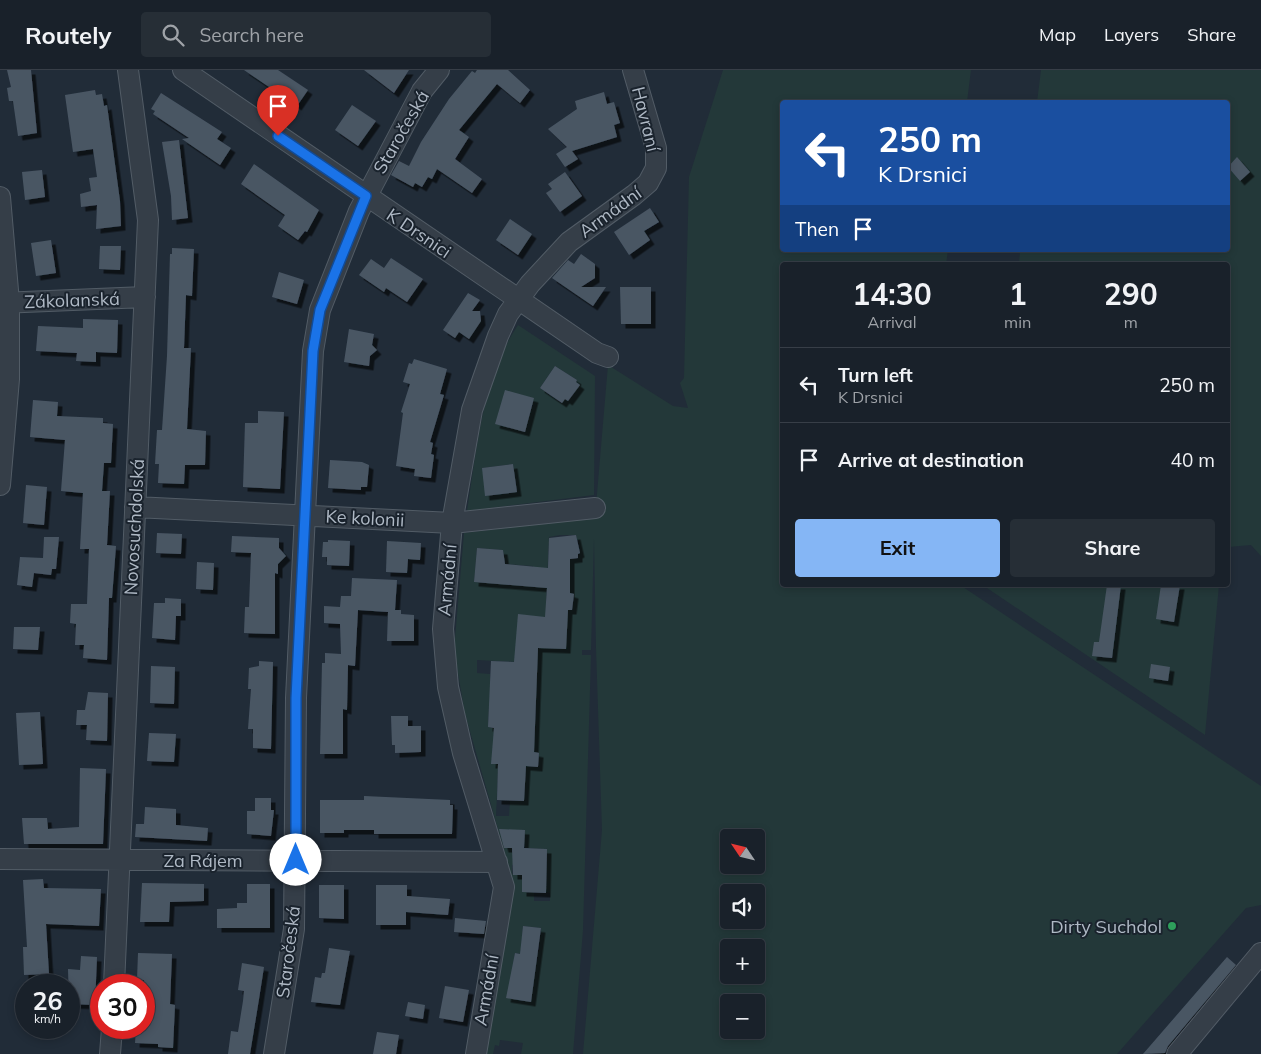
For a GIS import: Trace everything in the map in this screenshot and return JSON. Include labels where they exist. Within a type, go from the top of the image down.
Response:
[{"type":"street","name":"Novosuchdolská","points":[[114,974],[148,220],[128,70]]},
{"type":"street","name":"K Drsnici","points":[[183,70],[518,300],[597,353],[608,358]]},
{"type":"street","name":"Staročeská","points":[[274,1054],[294,929],[296,698],[313,351],[320,310],[366,196],[422,91],[439,70]]},
{"type":"street","name":"Havraní","points":[[633,70],[656,148],[656,168]]},
{"type":"street","name":"Armádní","points":[[476,1054],[504,888],[463,753],[448,687],[443,629],[452,523],[472,410],[498,336],[518,300],[569,242],[634,196],[648,183],[656,168]]},
{"type":"street","points":[[0,196],[8,379],[0,485]]},
{"type":"street","name":"Zákolanská","points":[[5,302],[145,297]]},
{"type":"street","name":"Ke kolonii","points":[[135,507],[452,523],[595,508]]},
{"type":"street","name":"Za Rájem","points":[[0,859],[497,862]]},
{"type":"street","points":[[1177,1054],[1261,952]]},
{"type":"street","points":[[110,1054],[111,1039]]},
{"type":"green space","points":[[723,70],[971,70],[967,100],[780,100],[780,252],[948,252],[946,262],[780,262],[780,587],[963,587],[1261,786],[1261,905],[1246,908],[1117,1054],[583,1054],[602,830],[594,538],[591,650],[582,650],[582,655],[591,655],[583,930],[573,1054],[521,1054],[523,1043],[500,1040],[499,1046],[495,1045],[493,1054],[486,1054],[512,884],[510,871],[465,714],[454,650],[464,533],[595,517],[608,365],[673,406],[688,408],[680,383],[684,378],[689,177]],"holes":[[[576,535],[577,540],[579,540],[580,553],[578,558],[563,560],[570,593],[574,594],[572,610],[546,609],[549,537]],[[477,548],[503,550],[505,564],[533,566],[531,586],[474,582]],[[477,660],[537,663],[536,682],[490,684],[490,674],[477,673]],[[494,704],[536,706],[535,733],[488,727],[489,707]],[[492,750],[539,753],[538,767],[526,766],[524,801],[510,801],[509,816],[496,816],[498,770],[502,764],[492,764]],[[526,848],[547,849],[546,892],[550,893],[550,901],[534,901],[534,892],[522,892],[522,875],[512,874],[512,865],[519,864]],[[523,926],[541,928],[539,952],[521,949]],[[515,953],[538,957],[535,973],[512,970]]]},
{"type":"green space","points":[[1041,70],[1261,70],[1261,556],[1251,545],[1230,547],[1230,262],[1019,262],[1020,252],[1230,252],[1230,100],[1037,100]]},
{"type":"green space","points":[[518,325],[595,376],[594,495],[467,511],[483,415],[496,368]],"holes":[[[555,366],[577,380],[576,382],[579,385],[569,401],[565,399],[561,403],[540,388]],[[503,399],[532,406],[525,431],[496,424]],[[513,464],[517,492],[483,468]]]},
{"type":"green space","points":[[1219,587],[1205,735],[987,588]]},
{"type":"building","points":[[7,70],[31,70],[37,133],[18,136],[13,101],[9,101],[7,88],[11,87]]},
{"type":"building","points":[[244,70],[278,70],[308,90],[297,106]]},
{"type":"building","points":[[364,70],[409,70],[394,93]]},
{"type":"building","points":[[477,70],[508,70],[530,90],[520,103],[497,84],[459,130],[469,137],[455,159],[482,179],[472,193],[437,169],[432,179],[428,177],[422,187],[415,183],[413,187],[391,175],[399,161],[409,166],[421,142],[449,99],[472,71],[475,73]]},
{"type":"building","points":[[95,90],[96,95],[102,94],[104,106],[107,105],[120,201],[121,226],[96,229],[97,205],[81,207],[80,194],[91,191],[89,178],[97,177],[93,149],[73,152],[65,95]]},
{"type":"building","points":[[604,92],[607,104],[614,102],[620,123],[614,125],[617,137],[572,151],[578,159],[565,167],[556,154],[567,147],[548,129],[577,109],[575,101]]},
{"type":"building","points":[[161,93],[222,132],[217,139],[231,148],[220,165],[182,139],[189,138],[153,114],[155,111],[151,109]]},
{"type":"building","points":[[352,105],[376,121],[358,146],[335,130]]},
{"type":"building","points":[[179,140],[188,218],[172,220],[171,196],[162,142]]},
{"type":"building","points":[[1237,157],[1250,172],[1240,181],[1230,169],[1230,165]]},
{"type":"building","points":[[254,164],[319,210],[307,232],[305,231],[298,240],[278,226],[285,215],[241,184]]},
{"type":"building","points":[[42,170],[45,197],[25,200],[22,172]]},
{"type":"building","points":[[565,172],[582,196],[560,212],[546,193],[552,189],[548,184]]},
{"type":"building","points":[[650,208],[659,222],[644,231],[650,240],[629,255],[614,232]]},
{"type":"building","points":[[510,219],[532,234],[518,255],[496,240]]},
{"type":"building","points":[[51,240],[56,273],[36,276],[31,243]]},
{"type":"building","points":[[100,246],[121,246],[120,270],[99,269]]},
{"type":"building","points":[[172,248],[194,249],[192,296],[186,295],[184,348],[191,348],[187,429],[206,431],[205,465],[185,465],[184,484],[158,483],[159,464],[155,464],[157,430],[162,430],[167,356],[170,254],[172,254]]},
{"type":"building","points":[[581,254],[595,264],[595,278],[581,287],[606,287],[593,306],[552,278],[568,260],[574,264]]},
{"type":"building","points":[[391,258],[423,279],[407,302],[386,288],[384,292],[359,275],[371,259],[384,268]]},
{"type":"building","points":[[279,272],[304,280],[297,304],[272,297]]},
{"type":"building","points":[[620,287],[651,287],[651,324],[621,324]]},
{"type":"building","points":[[468,293],[480,300],[472,311],[480,311],[481,321],[469,339],[459,332],[455,338],[443,330]]},
{"type":"building","points":[[83,319],[118,320],[117,353],[96,352],[96,362],[76,361],[77,353],[36,351],[38,326],[83,328]]},
{"type":"building","points":[[349,329],[374,334],[372,345],[377,350],[370,356],[369,366],[344,362]]},
{"type":"building","points":[[414,359],[447,369],[440,394],[444,395],[430,442],[433,443],[431,454],[434,455],[431,478],[414,476],[415,469],[396,466],[403,413],[401,412],[410,384],[403,382],[409,363],[412,364]]},
{"type":"building","points":[[555,366],[577,380],[576,382],[580,385],[568,401],[565,399],[562,403],[540,388]]},
{"type":"building","points":[[505,390],[534,398],[525,432],[495,424]]},
{"type":"building","points":[[33,400],[58,402],[57,416],[103,418],[103,423],[113,424],[111,463],[104,463],[102,491],[110,491],[107,545],[116,546],[112,598],[109,598],[107,660],[83,658],[84,645],[75,645],[76,624],[70,623],[71,604],[87,604],[89,549],[80,549],[83,493],[61,491],[65,440],[30,437]]},
{"type":"building","points":[[258,411],[284,412],[280,489],[243,487],[245,423],[258,423]]},
{"type":"building","points":[[330,460],[362,462],[369,465],[367,487],[361,487],[361,490],[328,488]]},
{"type":"building","points":[[513,464],[517,492],[485,496],[482,468]]},
{"type":"building","points":[[26,485],[47,487],[44,525],[23,523]]},
{"type":"building","points":[[157,533],[182,534],[181,554],[156,553]]},
{"type":"building","points":[[576,535],[580,553],[578,558],[570,559],[570,593],[574,594],[572,610],[568,610],[566,649],[538,648],[534,752],[539,753],[538,767],[526,766],[524,801],[497,800],[498,764],[491,764],[494,728],[488,727],[491,661],[514,662],[518,614],[545,617],[547,588],[474,582],[477,548],[503,550],[505,564],[548,568],[549,538]]},
{"type":"building","points":[[232,536],[279,538],[279,548],[286,556],[278,564],[278,574],[275,573],[275,634],[244,633],[245,607],[249,607],[251,553],[231,552]]},
{"type":"building","points":[[44,537],[59,537],[56,569],[52,569],[51,575],[34,573],[32,587],[17,585],[20,557],[43,558]]},
{"type":"building","points":[[328,540],[350,541],[349,566],[327,565],[327,557],[322,557],[323,542],[328,542]]},
{"type":"building","points":[[387,541],[421,543],[420,560],[408,559],[407,573],[386,572]]},
{"type":"building","points":[[197,562],[214,563],[213,590],[196,589]]},
{"type":"building","points":[[352,578],[397,580],[395,610],[401,610],[401,614],[414,615],[414,641],[387,641],[388,612],[358,610],[355,666],[348,665],[347,710],[343,709],[343,754],[320,754],[322,663],[325,663],[325,653],[341,654],[340,624],[324,623],[324,606],[340,607],[341,596],[351,596]]},
{"type":"building","points":[[1107,587],[1121,587],[1112,658],[1092,656],[1094,642],[1099,642]]},
{"type":"building","points":[[1161,587],[1180,587],[1174,622],[1156,619]]},
{"type":"building","points":[[165,598],[181,599],[181,616],[176,616],[175,640],[152,638],[154,603],[165,603]]},
{"type":"building","points":[[14,627],[40,627],[38,650],[13,649]]},
{"type":"building","points":[[259,661],[273,662],[271,749],[253,748],[253,729],[248,729],[251,689],[248,689],[249,668],[259,666]]},
{"type":"building","points":[[1151,664],[1170,667],[1168,681],[1149,678]]},
{"type":"building","points":[[151,666],[175,667],[174,704],[150,703]]},
{"type":"building","points":[[88,692],[108,693],[107,741],[86,740],[87,725],[76,725],[77,710],[85,710]]},
{"type":"building","points":[[40,712],[43,764],[19,765],[16,713]]},
{"type":"building","points":[[391,716],[408,716],[408,726],[421,726],[421,752],[395,753],[395,745],[392,745]]},
{"type":"building","points":[[149,733],[176,734],[174,762],[147,761]]},
{"type":"building","points":[[80,768],[106,769],[103,844],[24,844],[22,818],[47,818],[48,829],[79,827]]},
{"type":"building","points":[[364,796],[450,800],[450,805],[453,805],[452,834],[374,834],[374,830],[344,830],[344,833],[320,833],[320,800],[364,800]]},
{"type":"building","points":[[255,798],[271,798],[271,810],[274,810],[271,836],[247,834],[247,811],[255,811]]},
{"type":"building","points":[[145,807],[176,809],[176,825],[208,828],[207,841],[135,837],[136,824],[144,824]]},
{"type":"building","points":[[499,829],[525,830],[524,848],[547,849],[546,893],[522,892],[522,875],[513,875],[512,848],[504,848]]},
{"type":"building","points":[[43,879],[44,888],[101,889],[99,926],[46,924],[49,974],[24,974],[23,947],[27,947],[23,880]]},
{"type":"building","points":[[142,883],[204,884],[204,901],[170,902],[169,922],[140,922]]},
{"type":"building","points":[[247,884],[270,884],[270,928],[217,928],[217,909],[237,908],[237,903],[247,903]]},
{"type":"building","points":[[319,885],[344,885],[344,919],[319,918]]},
{"type":"building","points":[[376,885],[407,885],[407,896],[450,899],[448,915],[406,912],[406,925],[376,925]]},
{"type":"building","points":[[455,918],[486,921],[484,934],[454,932]]},
{"type":"building","points":[[523,926],[541,928],[531,1002],[506,998],[515,953],[520,954]]},
{"type":"building","points":[[329,948],[350,951],[340,1005],[311,1002],[315,977],[321,978],[322,973],[325,973]]},
{"type":"building","points":[[138,953],[172,954],[170,1004],[175,1005],[173,1048],[158,1047],[158,1044],[135,1043],[135,1039],[155,1039],[155,974],[137,974]]},
{"type":"building","points":[[81,956],[97,957],[96,974],[90,974],[90,1005],[80,1004],[80,974],[68,974],[68,969],[80,970]]},
{"type":"building","points":[[1227,957],[1236,965],[1168,1046],[1165,1053],[1143,1054]]},
{"type":"building","points":[[242,963],[264,967],[250,1054],[228,1054],[231,1031],[238,1032],[243,1001],[244,991],[238,990]]},
{"type":"building","points":[[445,986],[469,990],[463,1022],[439,1018]]},
{"type":"building","points":[[408,1002],[425,1005],[423,1019],[405,1016]]},
{"type":"building","points":[[377,1032],[399,1035],[396,1054],[373,1054]]},
{"type":"place","name":"Dirty Suchdol","points":[[1172,926]]},
{"type":"route","points":[[278,136],[366,196],[332,275],[320,310],[313,351],[296,698],[296,860]]}]
